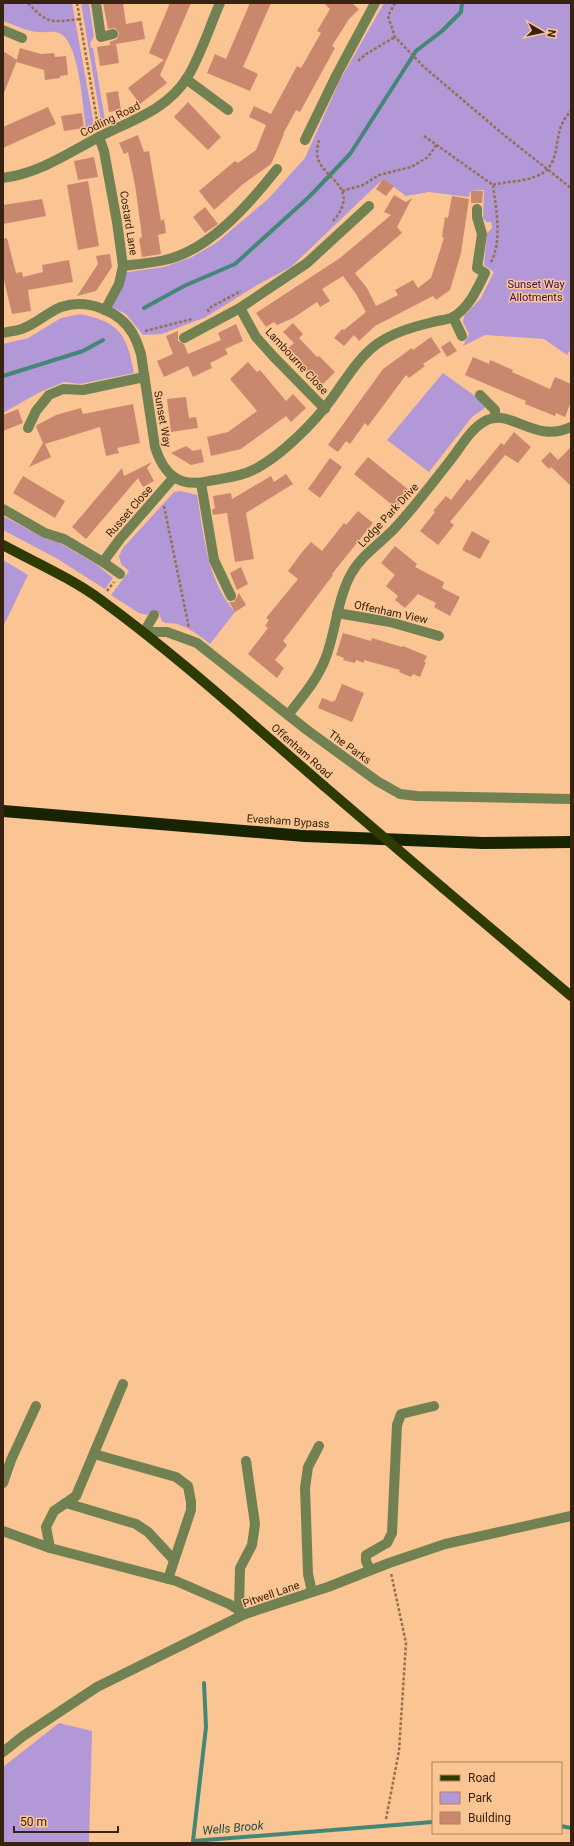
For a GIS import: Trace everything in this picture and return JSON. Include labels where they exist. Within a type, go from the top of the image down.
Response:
[{"type":"highway","name":"Evesham Bypass","points":[[3,811],[305,836],[483,843],[571,842]]},
{"type":"main road","name":"Offenham Road","points":[[3,545],[101,599],[144,632],[571,996]]},
{"type":"street","points":[[96,3],[101,37],[113,34]]},
{"type":"street","name":"Codling Road","points":[[3,178],[19,176],[40,169],[99,137],[143,118],[167,100],[186,79],[220,3]]},
{"type":"street","points":[[305,140],[337,74],[375,3]]},
{"type":"street","points":[[3,30],[22,38]]},
{"type":"street","points":[[186,79],[228,110]]},
{"type":"street","name":"Costard Lane","points":[[99,137],[104,151],[108,172],[123,266],[118,284],[104,310]]},
{"type":"street","points":[[123,266],[166,260],[184,254],[210,238],[256,195],[277,169]]},
{"type":"street","points":[[184,338],[240,308],[307,263],[369,206]]},
{"type":"street","points":[[174,477],[183,482],[201,483],[253,470],[295,439],[325,408],[361,359],[377,344],[405,329],[453,317],[472,299],[485,274],[478,268],[485,227],[477,217],[477,208]]},
{"type":"street","name":"Sunset Way","points":[[3,333],[24,328],[59,308],[68,305],[92,305],[113,314],[132,333],[141,354],[155,447],[160,462],[166,471],[174,477]]},
{"type":"street","name":"Lambourne Close","points":[[240,308],[256,337],[325,408]]},
{"type":"street","points":[[453,317],[462,336]]},
{"type":"street","points":[[28,428],[36,411],[49,394],[63,389],[83,390],[144,377]]},
{"type":"street","points":[[480,395],[495,410],[495,418],[507,420],[541,432],[556,433],[571,427]]},
{"type":"street","name":"Lodge Park Drive","points":[[288,715],[318,674],[326,656],[342,594],[352,572],[367,554],[402,519],[475,429],[489,419],[495,418]]},
{"type":"street","name":"Russet Close","points":[[103,562],[120,539],[174,477]]},
{"type":"street","points":[[201,483],[214,560],[231,596]]},
{"type":"street","points":[[3,509],[45,533],[64,539],[120,574]]},
{"type":"street","name":"Offenham View","points":[[337,613],[390,622],[439,636]]},
{"type":"street","points":[[144,632],[154,615]]},
{"type":"street","name":"The Parks","points":[[144,632],[167,632],[197,643],[307,730],[377,782],[400,794],[418,796],[571,799]]},
{"type":"street","points":[[50,1548],[46,1527],[54,1511],[76,1496],[123,1384]]},
{"type":"street","points":[[3,1483],[11,1460],[36,1406]]},
{"type":"street","points":[[370,1570],[366,1561],[366,1555],[387,1542],[392,1533],[397,1425],[401,1414],[434,1406]]},
{"type":"street","points":[[312,1592],[308,1574],[305,1488],[308,1467],[319,1446]]},
{"type":"street","points":[[94,1454],[176,1477],[188,1486],[191,1510],[168,1579]]},
{"type":"street","points":[[242,1612],[238,1594],[240,1568],[252,1545],[255,1524],[246,1461]]},
{"type":"street","points":[[66,1503],[136,1524],[148,1532],[174,1560]]},
{"type":"street","name":"Pitwell Lane","points":[[3,1752],[23,1736],[97,1687],[242,1612],[312,1592],[445,1544],[571,1516]]},
{"type":"street","points":[[3,1531],[50,1548],[168,1579],[242,1612]]},
{"type":"path","points":[[28,3],[46,20],[54,21],[80,19]]},
{"type":"path","points":[[77,3],[99,137]]},
{"type":"path","points":[[394,3],[388,16],[395,37],[410,53],[424,67],[571,188]]},
{"type":"path","points":[[355,64],[366,54],[395,37]]},
{"type":"path","points":[[493,185],[530,178],[540,175],[547,169],[556,155],[560,127],[571,110]]},
{"type":"path","points":[[319,138],[316,154],[324,170],[340,185],[342,191],[343,199],[341,212],[330,226]]},
{"type":"path","points":[[342,191],[363,185],[379,175],[411,167],[428,157],[437,144]]},
{"type":"path","points":[[203,316],[210,314],[208,310],[212,307],[244,290]]},
{"type":"path","points":[[132,333],[154,330],[196,318]]},
{"type":"path","points":[[161,492],[192,641]]},
{"type":"path","points":[[101,599],[120,574]]},
{"type":"path","points":[[386,1819],[399,1751],[406,1643],[389,1563]]},
{"type":"green space","points":[[3,3],[72,3],[94,125],[86,128],[76,61],[66,38],[57,32],[34,31],[3,21]]},
{"type":"green space","points":[[81,3],[89,3],[94,37],[90,43],[91,48],[93,48],[105,120],[101,122]]},
{"type":"green space","name":"Sunset Way Allotments","points":[[384,3],[571,3],[571,349],[567,355],[544,339],[485,335],[463,346],[469,334],[463,322],[464,316],[481,298],[494,272],[484,265],[487,233],[492,228],[491,222],[487,222],[483,219],[484,190],[470,191],[469,197],[429,192],[406,196],[383,179],[291,267],[257,285],[206,317],[162,334],[143,335],[126,314],[107,305],[121,273],[164,267],[192,257],[216,243],[268,199],[305,158],[340,80]]},
{"type":"green space","points":[[80,314],[104,321],[113,326],[119,332],[128,349],[134,373],[80,384],[64,382],[38,393],[3,413],[3,344],[28,338],[61,318]]},
{"type":"green space","points":[[443,373],[482,401],[485,408],[472,417],[429,472],[387,440]]},
{"type":"green space","points":[[181,491],[197,495],[208,557],[218,586],[235,612],[210,644],[199,635],[186,628],[175,623],[162,621],[159,613],[153,610],[147,615],[139,613],[111,595],[129,571],[121,564],[119,556],[123,548],[174,492]]},
{"type":"green space","points":[[3,516],[46,539],[58,542],[96,564],[113,578],[105,589],[56,558],[3,530]]},
{"type":"green space","points":[[3,560],[28,575],[3,627]]},
{"type":"green space","points":[[59,1723],[92,1731],[89,1843],[3,1843],[3,1767]]},
{"type":"building","points":[[103,3],[123,3],[126,24],[142,21],[145,39],[110,45],[110,42],[117,39],[119,33],[115,28],[108,29]]},
{"type":"building","points":[[170,3],[191,3],[160,75],[167,83],[140,104],[128,88],[164,60],[149,53]]},
{"type":"building","points":[[250,3],[271,3],[243,67],[258,74],[250,91],[207,73],[215,54],[226,59]]},
{"type":"building","points":[[324,3],[352,3],[359,9],[349,19],[332,46],[335,48],[300,112],[296,110],[283,134],[271,164],[242,185],[214,210],[199,191],[235,161],[238,163],[256,150],[266,125],[249,117],[254,106],[271,114],[297,66],[301,68],[321,33],[317,31],[330,9]]},
{"type":"building","points":[[116,44],[119,63],[100,66],[97,47]]},
{"type":"building","points":[[20,48],[41,54],[54,53],[55,57],[66,56],[68,75],[60,76],[60,78],[45,80],[44,70],[16,62]]},
{"type":"building","points":[[3,51],[17,60],[4,93],[3,93]]},
{"type":"building","points":[[118,91],[121,110],[109,112],[106,93]]},
{"type":"building","points":[[188,102],[221,137],[208,150],[174,117]]},
{"type":"building","points":[[48,107],[56,124],[3,148],[3,127]]},
{"type":"building","points":[[82,113],[84,128],[64,131],[61,116]]},
{"type":"building","points":[[138,135],[144,152],[149,151],[161,221],[164,219],[166,233],[158,235],[161,254],[142,257],[139,239],[142,238],[140,238],[142,236],[135,185],[128,152],[124,154],[119,143]]},
{"type":"building","points":[[94,157],[98,177],[78,180],[74,161]]},
{"type":"building","points":[[383,179],[394,186],[386,196],[376,189]]},
{"type":"building","points":[[88,181],[99,246],[78,250],[67,185]]},
{"type":"building","points":[[471,191],[483,191],[482,203],[471,203]]},
{"type":"building","points":[[394,195],[406,202],[412,198],[397,227],[402,233],[355,273],[367,288],[376,306],[398,295],[395,290],[413,280],[418,288],[431,278],[444,238],[442,237],[445,217],[448,218],[452,196],[469,199],[461,253],[450,290],[436,300],[433,296],[375,326],[359,341],[354,335],[344,346],[334,338],[342,329],[344,330],[366,312],[356,294],[343,276],[322,289],[330,301],[320,307],[317,302],[293,318],[277,325],[274,322],[266,327],[256,313],[340,258],[391,215],[384,212]]},
{"type":"building","points":[[42,199],[46,216],[3,224],[3,205]]},
{"type":"building","points":[[205,207],[218,224],[205,233],[193,217]]},
{"type":"building","points":[[7,238],[16,273],[22,272],[23,277],[43,272],[42,265],[69,260],[73,282],[28,290],[31,311],[12,314],[3,276],[3,239]]},
{"type":"building","points":[[110,254],[112,267],[96,291],[77,296],[98,264],[96,256]]},
{"type":"building","points":[[293,323],[303,334],[299,338],[317,357],[319,356],[335,372],[321,386],[286,350],[294,343],[283,332]]},
{"type":"building","points":[[236,324],[243,341],[225,349],[228,354],[210,363],[212,368],[193,377],[188,366],[164,377],[157,361],[173,354],[166,336],[178,331],[178,341],[184,344],[188,354],[221,340],[218,333]]},
{"type":"building","points":[[431,337],[441,352],[423,364],[425,366],[409,378],[406,375],[368,426],[365,423],[350,444],[346,441],[338,452],[328,445],[383,369],[412,348],[413,350]]},
{"type":"building","points":[[450,341],[457,351],[447,357],[441,347]]},
{"type":"building","points":[[473,357],[489,364],[490,360],[513,370],[512,372],[550,389],[555,377],[571,384],[571,402],[565,417],[556,413],[555,416],[525,404],[526,401],[465,375]]},
{"type":"building","points":[[248,362],[257,372],[260,370],[286,401],[293,394],[306,408],[291,422],[286,416],[241,449],[211,456],[207,437],[228,432],[257,411],[230,379]]},
{"type":"building","points":[[186,397],[189,418],[196,417],[198,428],[171,432],[167,399]]},
{"type":"building","points":[[133,404],[140,443],[117,448],[119,453],[106,456],[100,427],[45,444],[51,457],[29,467],[43,443],[36,427],[37,425],[56,415],[81,408],[83,414]]},
{"type":"building","points":[[18,409],[23,423],[3,431],[3,415]]},
{"type":"building","points":[[514,432],[531,447],[518,463],[505,455],[450,522],[454,525],[438,545],[420,531],[435,512],[433,511],[446,496],[451,500],[467,479],[470,481],[501,443],[504,445]]},
{"type":"building","points":[[186,446],[193,451],[201,449],[204,462],[191,465],[171,453]]},
{"type":"building","points":[[571,447],[571,486],[551,467]]},
{"type":"building","points":[[550,452],[558,460],[549,469],[541,461]]},
{"type":"building","points":[[368,457],[410,491],[396,508],[354,474]]},
{"type":"building","points":[[330,458],[342,467],[320,498],[308,489]]},
{"type":"building","points":[[152,462],[147,468],[154,481],[143,487],[138,478],[86,539],[72,527],[122,468],[124,476]]},
{"type":"building","points":[[286,474],[293,484],[246,513],[254,559],[235,562],[227,513],[213,515],[212,510],[215,508],[213,496],[231,493],[232,499],[271,476],[274,482]]},
{"type":"building","points":[[23,476],[65,501],[55,518],[13,493]]},
{"type":"building","points":[[358,511],[373,523],[332,574],[333,575],[283,641],[287,645],[275,660],[284,668],[277,678],[248,654],[268,628],[265,626],[269,620],[266,618],[298,579],[288,571],[311,542],[322,551],[344,523],[346,525]]},
{"type":"building","points":[[472,531],[490,541],[480,559],[462,550]]},
{"type":"building","points":[[395,546],[417,564],[415,567],[444,582],[442,588],[460,597],[450,616],[434,607],[436,603],[418,594],[405,608],[395,600],[398,596],[386,586],[395,575],[381,563]]},
{"type":"building","points":[[241,567],[248,584],[237,590],[230,573]]},
{"type":"building","points":[[239,593],[246,605],[235,612],[229,602],[234,602]]},
{"type":"building","points":[[343,633],[371,641],[372,638],[402,647],[403,646],[427,656],[420,677],[413,674],[411,677],[399,672],[400,670],[364,660],[364,663],[356,660],[355,663],[343,660],[344,658],[336,655]]},
{"type":"building","points":[[342,684],[364,693],[352,722],[318,708],[322,698],[333,702],[334,700],[335,701]]},
{"type":"waterway","points":[[144,308],[184,286],[235,264],[310,196],[350,154],[416,51],[442,31],[461,12],[462,3]]},
{"type":"waterway","points":[[3,376],[83,351],[103,340]]},
{"type":"waterway","name":"Wells Brook","points":[[204,1683],[206,1727],[193,1841],[432,1822]]},
{"type":"waterway","name":"Wells Brook","points":[[562,1826],[571,1828]]}]
